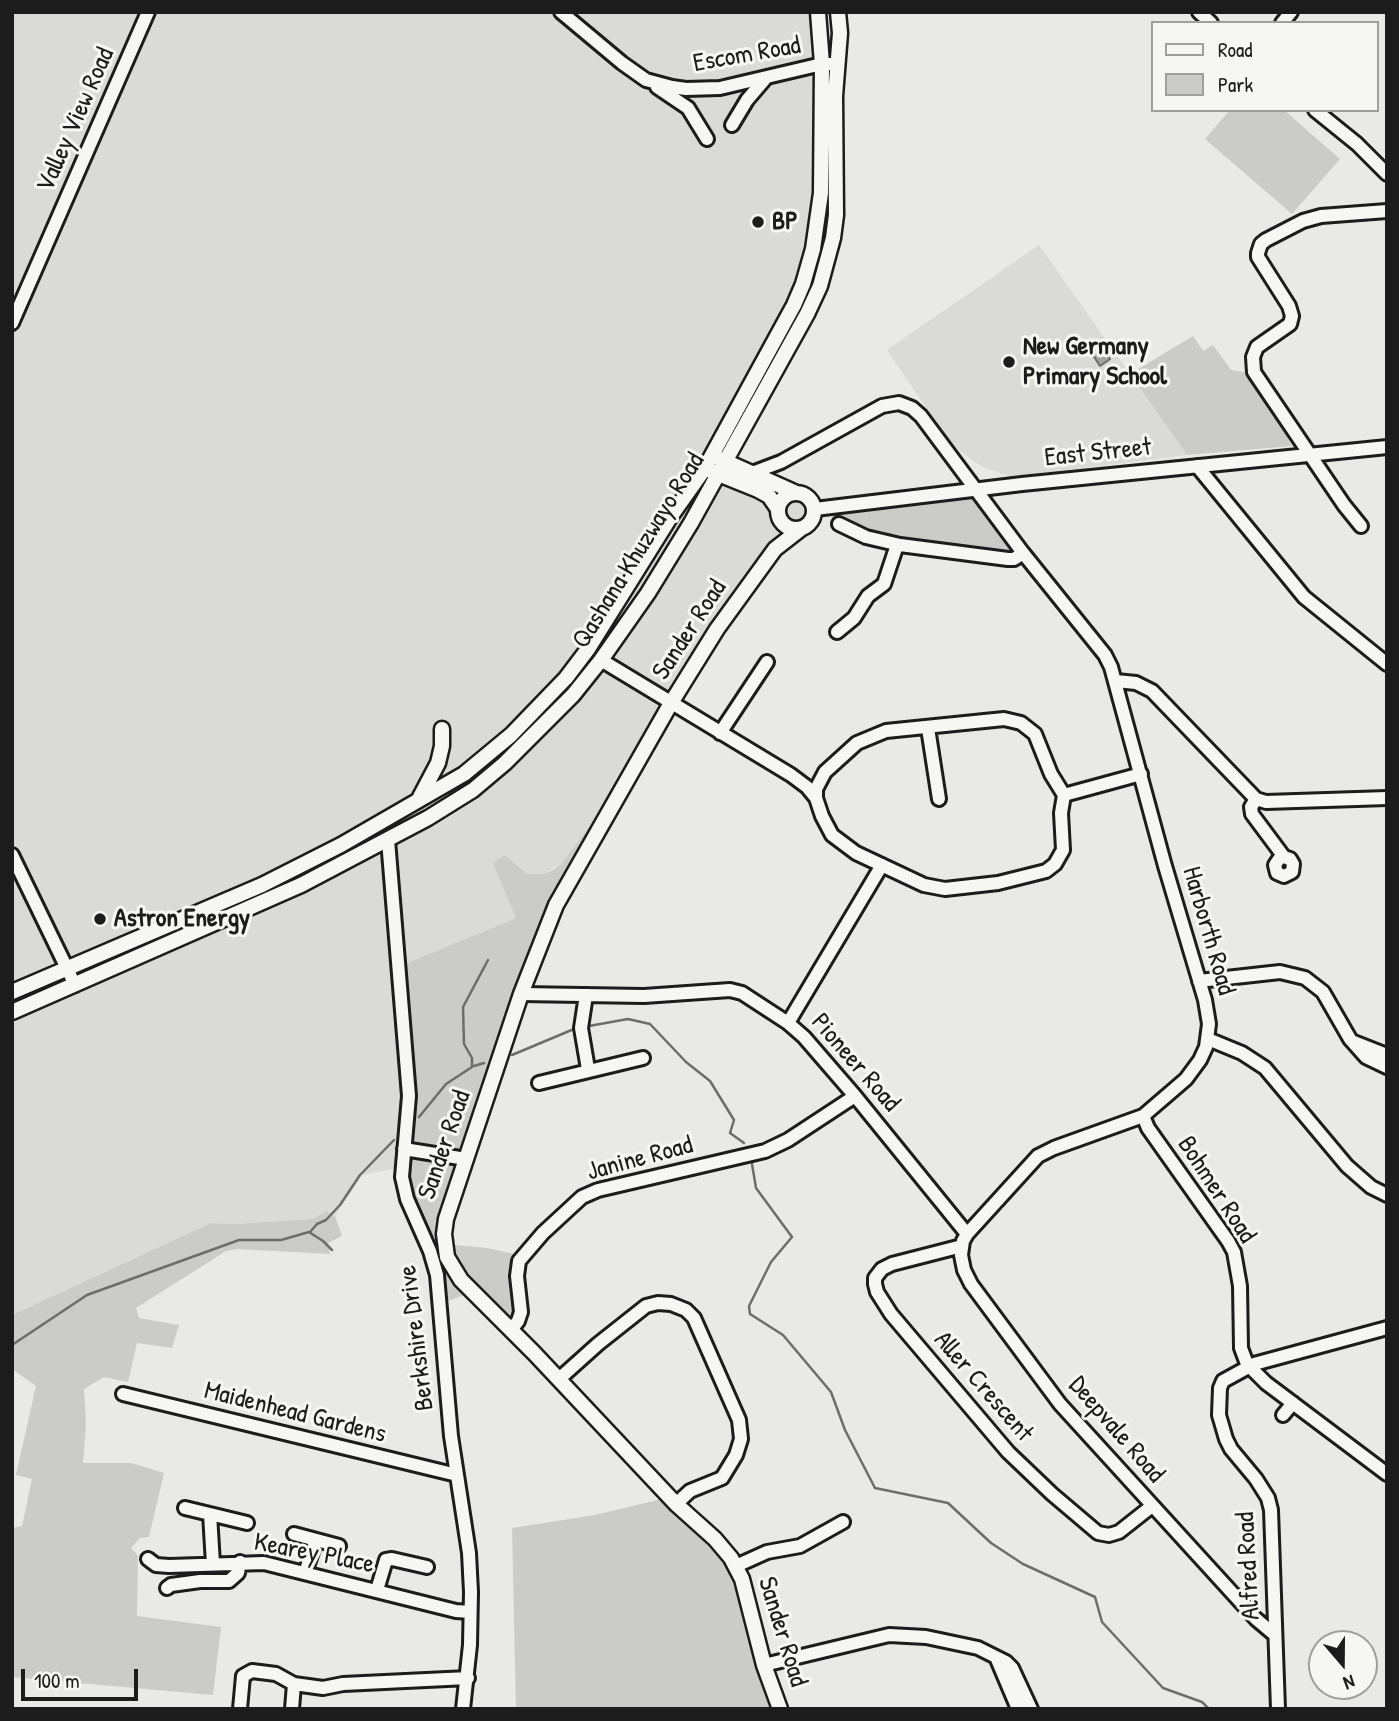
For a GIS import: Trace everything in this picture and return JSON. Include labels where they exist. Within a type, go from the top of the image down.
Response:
[{"type":"main road","name":"Qashana Khuzwayo Road","points":[[12,1012],[290,890],[428,818],[473,790],[505,763],[573,695],[648,593],[715,465],[794,305],[809,267],[821,193],[822,64],[818,12]]},
{"type":"main road","name":"Qashana Khuzwayo Road","points":[[12,992],[262,885],[341,845],[464,774],[491,754],[566,678],[589,649],[667,523],[715,465],[807,314],[820,286],[829,256],[836,215],[835,96],[839,64],[838,12]]},
{"type":"main road","points":[[715,465],[752,473],[793,492],[805,494],[815,509],[812,521],[802,528],[790,528],[769,496],[715,465]]},
{"type":"main road","points":[[779,515],[783,498],[793,492]]},
{"type":"main road","name":"Sander Road","points":[[775,549],[780,531],[779,515]]},
{"type":"main road","name":"Sander Road","points":[[780,1709],[764,1665],[742,1579],[736,1566],[715,1539],[676,1504],[559,1379],[461,1280],[447,1257],[444,1234],[446,1219],[521,994],[542,938],[567,884],[603,826],[671,703],[717,629],[775,549],[802,528]]},
{"type":"main road","points":[[417,801],[438,763],[442,747],[442,729]]},
{"type":"street","name":"Valley View Road","points":[[12,323],[148,12]]},
{"type":"street","name":"Escom Road","points":[[561,12],[646,80],[672,87],[720,88],[822,64],[839,64]]},
{"type":"street","points":[[732,125],[747,100],[765,79]]},
{"type":"street","points":[[646,80],[688,108],[707,139]]},
{"type":"street","points":[[1317,112],[1357,144],[1387,174]]},
{"type":"street","points":[[1361,526],[1254,372],[1253,357],[1257,347],[1290,324],[1292,316],[1289,306],[1258,257],[1261,244],[1293,225],[1313,218],[1387,211]]},
{"type":"street","name":"Harborth Road","points":[[752,473],[809,448],[882,406],[899,403],[912,408],[921,416],[1023,553],[1105,655],[1116,681],[1209,1018],[1208,1039],[1193,1071],[1164,1100],[1143,1116],[1054,1147],[1038,1156],[967,1234]]},
{"type":"street","name":"East Street","points":[[815,509],[975,489],[1387,447]]},
{"type":"street","points":[[1197,466],[1304,597],[1387,664]]},
{"type":"street","points":[[839,524],[866,537],[897,544],[1008,559],[1014,559],[1023,553]]},
{"type":"street","points":[[837,632],[854,618],[868,596],[882,588],[897,544]]},
{"type":"street","points":[[601,660],[791,775],[816,798]]},
{"type":"street","points":[[720,733],[767,662]]},
{"type":"street","points":[[1116,681],[1136,683],[1152,691],[1256,799],[1266,802],[1387,798]]},
{"type":"street","points":[[1004,719],[1017,721],[1035,734],[1051,774],[1064,794],[1061,813],[1063,850],[1055,864],[1046,871],[998,883],[945,890],[924,885],[856,853],[832,835],[816,798],[816,789],[825,772],[844,753],[867,738],[886,732],[1004,719]]},
{"type":"street","points":[[929,728],[939,799]]},
{"type":"street","points":[[791,775],[803,777],[825,772]]},
{"type":"street","points":[[1064,794],[1141,774]]},
{"type":"street","points":[[1256,799],[1251,807],[1252,814],[1284,858]]},
{"type":"street","name":"Berkshire Drive","points":[[388,840],[409,1096],[402,1177],[407,1199],[430,1251],[437,1275],[444,1368],[468,1553],[468,1678],[463,1709]]},
{"type":"street","points":[[12,855],[75,985]]},
{"type":"street","points":[[788,1023],[882,865]]},
{"type":"street","points":[[1199,981],[1280,972],[1299,975],[1323,992],[1353,1042],[1366,1057],[1387,1067]]},
{"type":"street","name":"Pioneer Road","points":[[521,994],[644,996],[736,990],[788,1023],[855,1096],[967,1234]]},
{"type":"street","points":[[586,995],[581,1028],[588,1069]]},
{"type":"street","points":[[1208,1039],[1242,1053],[1265,1068],[1347,1166],[1371,1187],[1387,1195]]},
{"type":"street","points":[[1353,1042],[1387,1055]]},
{"type":"street","points":[[539,1083],[588,1069],[643,1058]]},
{"type":"street","name":"Janine Road","points":[[511,1330],[521,1312],[517,1276],[519,1261],[543,1233],[582,1197],[613,1186],[765,1151],[788,1140],[855,1096]]},
{"type":"street","name":"Bohmer Road","points":[[1143,1116],[1148,1128],[1234,1252],[1240,1286],[1241,1348],[1249,1367]]},
{"type":"street","points":[[404,1149],[466,1159]]},
{"type":"street","points":[[956,1218],[979,1221]]},
{"type":"street","points":[[962,1246],[967,1234]]},
{"type":"street","name":"Aller Crescent","points":[[962,1246],[882,1269],[875,1279],[875,1284],[880,1298],[891,1314],[1008,1452],[1098,1533],[1110,1535],[1119,1532],[1152,1506]]},
{"type":"street","name":"Deepvale Road","points":[[962,1246],[962,1262],[971,1284],[1060,1404],[1256,1619],[1275,1635]]},
{"type":"street","points":[[559,1379],[646,1306],[671,1304],[686,1310],[694,1318],[739,1420],[741,1439],[736,1455],[722,1478],[690,1491],[676,1504]]},
{"type":"street","points":[[1249,1367],[1387,1328]]},
{"type":"street","points":[[1249,1367],[1387,1474]]},
{"type":"street","name":"Alfred Road","points":[[1249,1367],[1223,1381],[1218,1395],[1219,1415],[1231,1448],[1256,1479],[1269,1503],[1272,1521],[1278,1709]]},
{"type":"street","name":"Maidenhead Gardens","points":[[124,1394],[457,1475]]},
{"type":"street","points":[[1283,1415],[1293,1403]]},
{"type":"street","points":[[185,1508],[247,1523]]},
{"type":"street","points":[[210,1514],[213,1564]]},
{"type":"street","points":[[736,1566],[767,1552],[800,1546],[843,1522]]},
{"type":"street","points":[[294,1534],[339,1546]]},
{"type":"street","points":[[305,1573],[316,1540]]},
{"type":"street","name":"Kearey Place","points":[[148,1559],[156,1565],[264,1563],[456,1611],[470,1612]]},
{"type":"street","points":[[377,1590],[386,1560],[427,1567]]},
{"type":"street","points":[[167,1588],[171,1585],[200,1581],[229,1581],[238,1573],[240,1562]]},
{"type":"street","points":[[764,1665],[889,1635],[926,1637],[994,1654],[1012,1668],[1031,1709]]},
{"type":"street","points":[[994,1654],[1018,1709]]},
{"type":"street","points":[[240,1709],[243,1676],[248,1671],[276,1674],[295,1684],[323,1688],[342,1684],[468,1678]]},
{"type":"street","points":[[292,1709],[295,1684]]},
{"type":"shaded area","points":[[12,12],[828,12],[833,64],[836,195],[819,286],[726,460],[829,508],[816,511],[774,550],[718,629],[603,826],[595,819],[561,864],[543,874],[527,874],[505,855],[494,864],[516,918],[400,966],[404,1048],[402,1167],[362,1175],[335,1216],[326,1211],[313,1219],[211,1223],[12,1315]]},
{"type":"shaded area","name":"New Germany Primary School","points":[[1039,245],[1187,455],[1012,477],[982,467],[950,443],[887,350]]},
{"type":"shaded area","points":[[1097,340],[1110,359],[1100,366],[1087,346]]},
{"type":"green space","points":[[1228,112],[1286,112],[1340,159],[1292,214],[1205,139]]},
{"type":"green space","points":[[1193,336],[1203,351],[1213,345],[1231,370],[1250,373],[1292,446],[1187,455],[1130,374]]},
{"type":"green space","points":[[975,489],[1018,557],[897,545],[839,525],[833,520],[829,508]]},
{"type":"green space","points":[[595,819],[603,826],[542,938],[445,1244],[487,1248],[523,1256],[520,1300],[511,1330],[473,1292],[439,1304],[436,1276],[407,1199],[400,966],[516,918],[493,863],[505,855],[527,874],[543,874],[553,870],[561,864]]},
{"type":"green space","points":[[326,1211],[335,1216],[342,1236],[328,1243],[330,1254],[237,1249],[226,1251],[136,1308],[139,1318],[179,1325],[172,1348],[137,1343],[128,1382],[104,1377],[84,1389],[86,1425],[83,1463],[131,1463],[164,1473],[149,1537],[140,1538],[131,1548],[138,1556],[137,1616],[221,1627],[213,1695],[12,1677],[12,1528],[22,1526],[32,1479],[16,1475],[36,1386],[12,1369],[12,1315],[211,1223],[313,1219]]},
{"type":"green space","points":[[670,1497],[723,1547],[781,1709],[516,1709],[512,1528],[595,1515]]},
{"type":"waterway","points":[[419,1117],[446,1084],[472,1067],[472,1058],[464,1044],[463,1007],[488,960]]},
{"type":"waterway","points":[[589,1026],[628,1019],[650,1024],[686,1062],[710,1081],[734,1120],[730,1133],[744,1143]]},
{"type":"waterway","points":[[512,1055],[574,1029]]},
{"type":"waterway","points":[[474,1066],[484,1063]]},
{"type":"waterway","points":[[310,1232],[340,1205],[360,1175],[394,1140]]},
{"type":"waterway","points":[[752,1164],[756,1188],[792,1237],[771,1262],[749,1306],[750,1314],[783,1335],[831,1392],[845,1430],[875,1488],[948,1503],[991,1543],[1023,1564],[1095,1597],[1102,1622],[1163,1688],[1202,1702],[1209,1709]]},
{"type":"waterway","points":[[12,1345],[87,1295],[239,1240],[281,1240],[309,1232],[332,1250]]},
{"type":"place","name":"BP","points":[[758,222]]},
{"type":"place","name":"New Germany Primary School","points":[[1009,362]]},
{"type":"place","name":"Astron Energy","points":[[100,919]]}]
